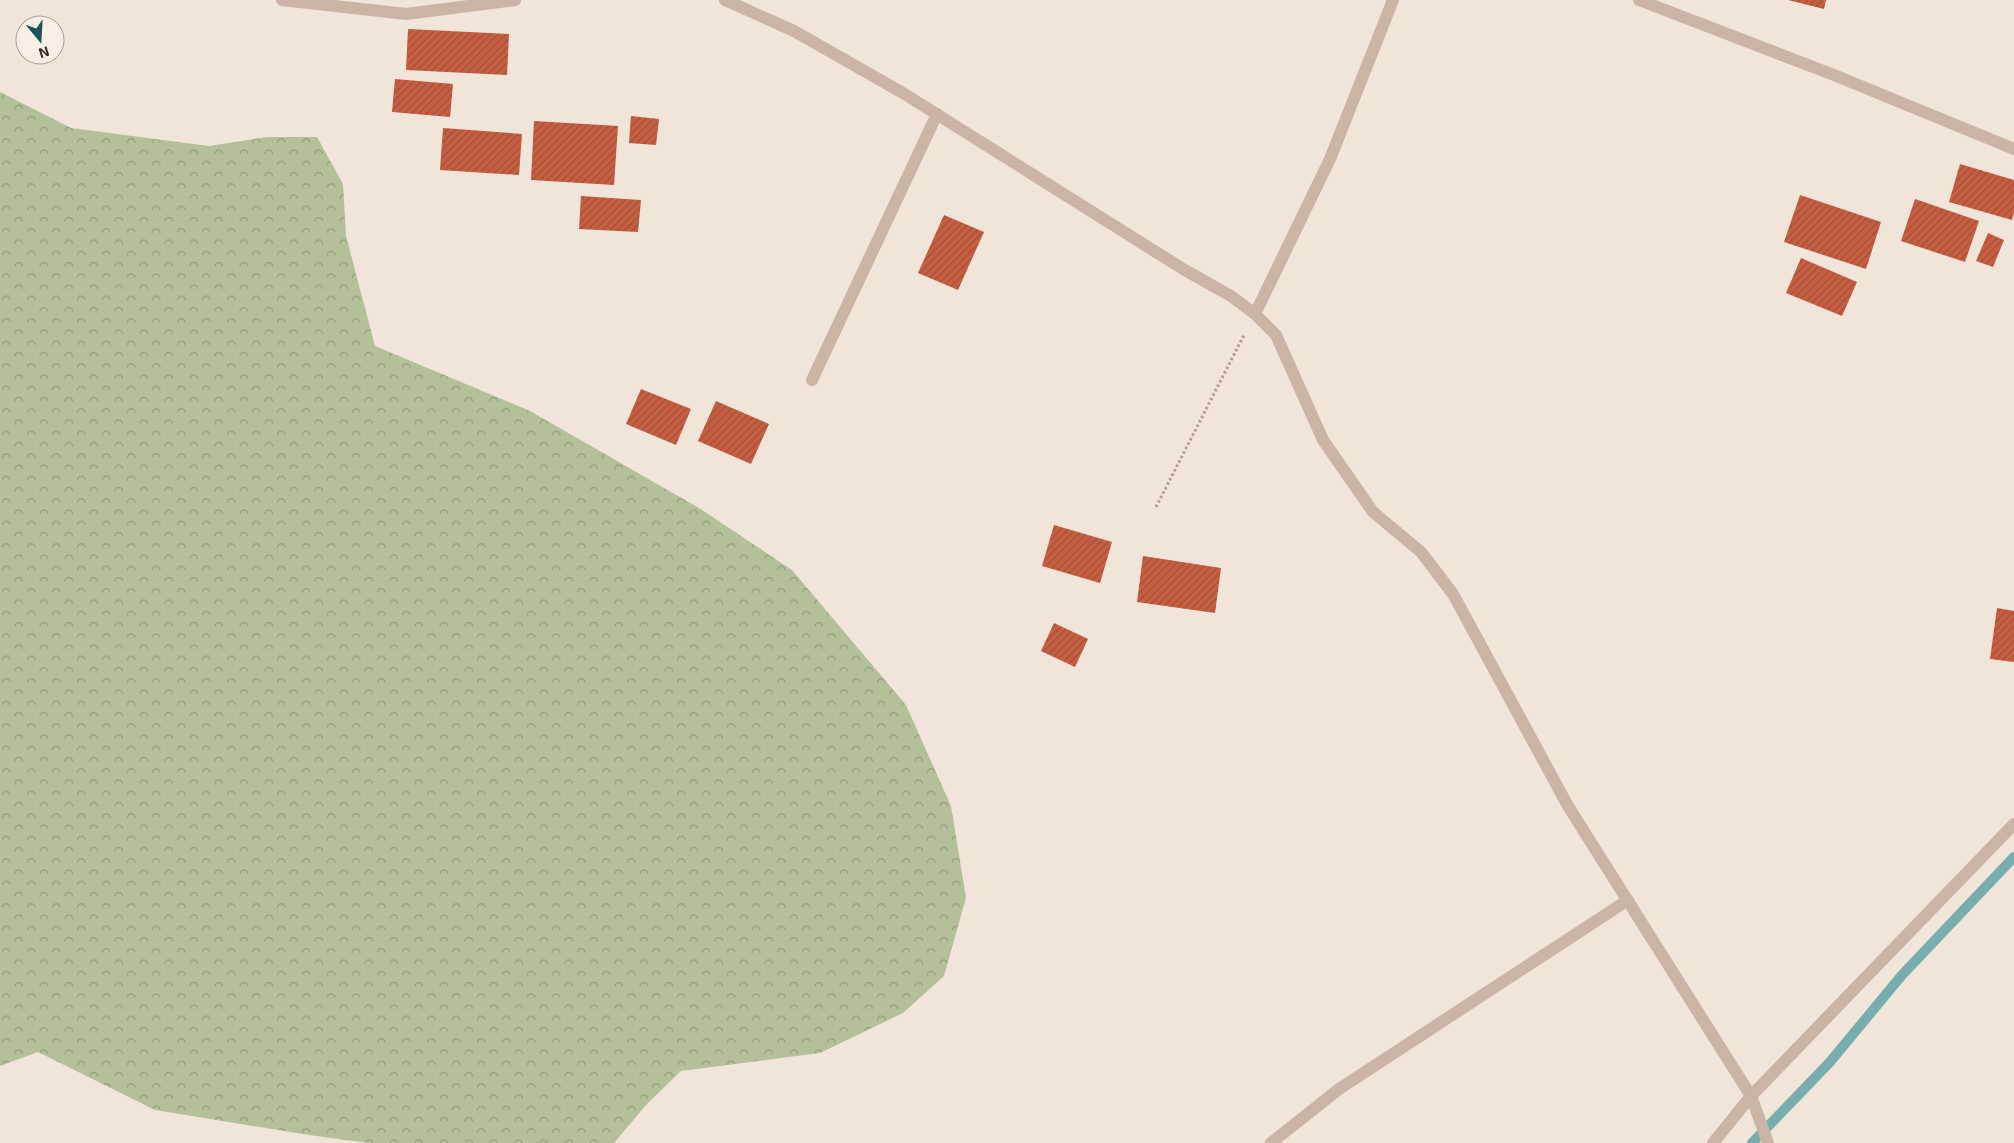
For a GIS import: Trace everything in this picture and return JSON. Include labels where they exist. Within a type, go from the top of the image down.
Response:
[{"type":"street","points":[[282,0],[406,14],[490,1],[515,0]]},
{"type":"street","points":[[725,0],[794,31],[937,114],[1183,269],[1231,296],[1255,314],[1276,335],[1323,440],[1357,490],[1373,512],[1421,552],[1453,594],[1568,806],[1751,1096],[1768,1143]]},
{"type":"street","points":[[1255,314],[1330,159],[1393,0]]},
{"type":"street","points":[[1639,0],[2014,149]]},
{"type":"street","points":[[812,380],[937,114]]},
{"type":"street","points":[[1713,1143],[1751,1096],[2014,824]]},
{"type":"street","points":[[1271,1143],[1339,1089],[1628,900]]},
{"type":"path","points":[[1156,507],[1255,314]]},
{"type":"green space","points":[[0,92],[71,128],[209,146],[267,137],[317,137],[343,184],[346,236],[375,346],[530,411],[699,508],[792,570],[906,705],[951,806],[966,898],[944,976],[903,1013],[820,1053],[681,1071],[646,1105],[614,1143],[368,1143],[155,1110],[38,1052],[0,1066]]},
{"type":"building","points":[[1788,0],[1826,0],[1824,9]]},
{"type":"building","points":[[408,29],[509,34],[507,75],[406,70]]},
{"type":"building","points":[[395,79],[453,84],[450,117],[392,112]]},
{"type":"building","points":[[631,116],[659,119],[656,145],[629,143]]},
{"type":"building","points":[[534,121],[618,126],[614,185],[531,180]]},
{"type":"building","points":[[443,128],[522,134],[519,175],[440,170]]},
{"type":"building","points":[[1960,164],[2014,180],[2014,212],[2012,220],[1949,202]]},
{"type":"building","points":[[1800,195],[1881,222],[1866,269],[1784,242]]},
{"type":"building","points":[[581,196],[641,200],[638,232],[579,229]]},
{"type":"building","points":[[1915,199],[1979,221],[1965,262],[1901,241]]},
{"type":"building","points":[[944,215],[984,232],[958,290],[918,273]]},
{"type":"building","points":[[1988,233],[2004,240],[1993,267],[1976,261]]},
{"type":"building","points":[[1801,258],[1857,282],[1842,316],[1786,293]]},
{"type":"building","points":[[641,389],[691,409],[676,445],[626,424]]},
{"type":"building","points":[[716,401],[769,424],[751,464],[698,441]]},
{"type":"building","points":[[1054,525],[1112,542],[1100,583],[1042,566]]},
{"type":"building","points":[[1143,556],[1221,568],[1215,613],[1137,602]]},
{"type":"building","points":[[1997,608],[2014,611],[2014,662],[1990,659]]},
{"type":"building","points":[[1054,623],[1088,639],[1075,667],[1041,651]]},
{"type":"waterway","points":[[1752,1143],[1830,1062],[1902,975],[2014,857]]}]
